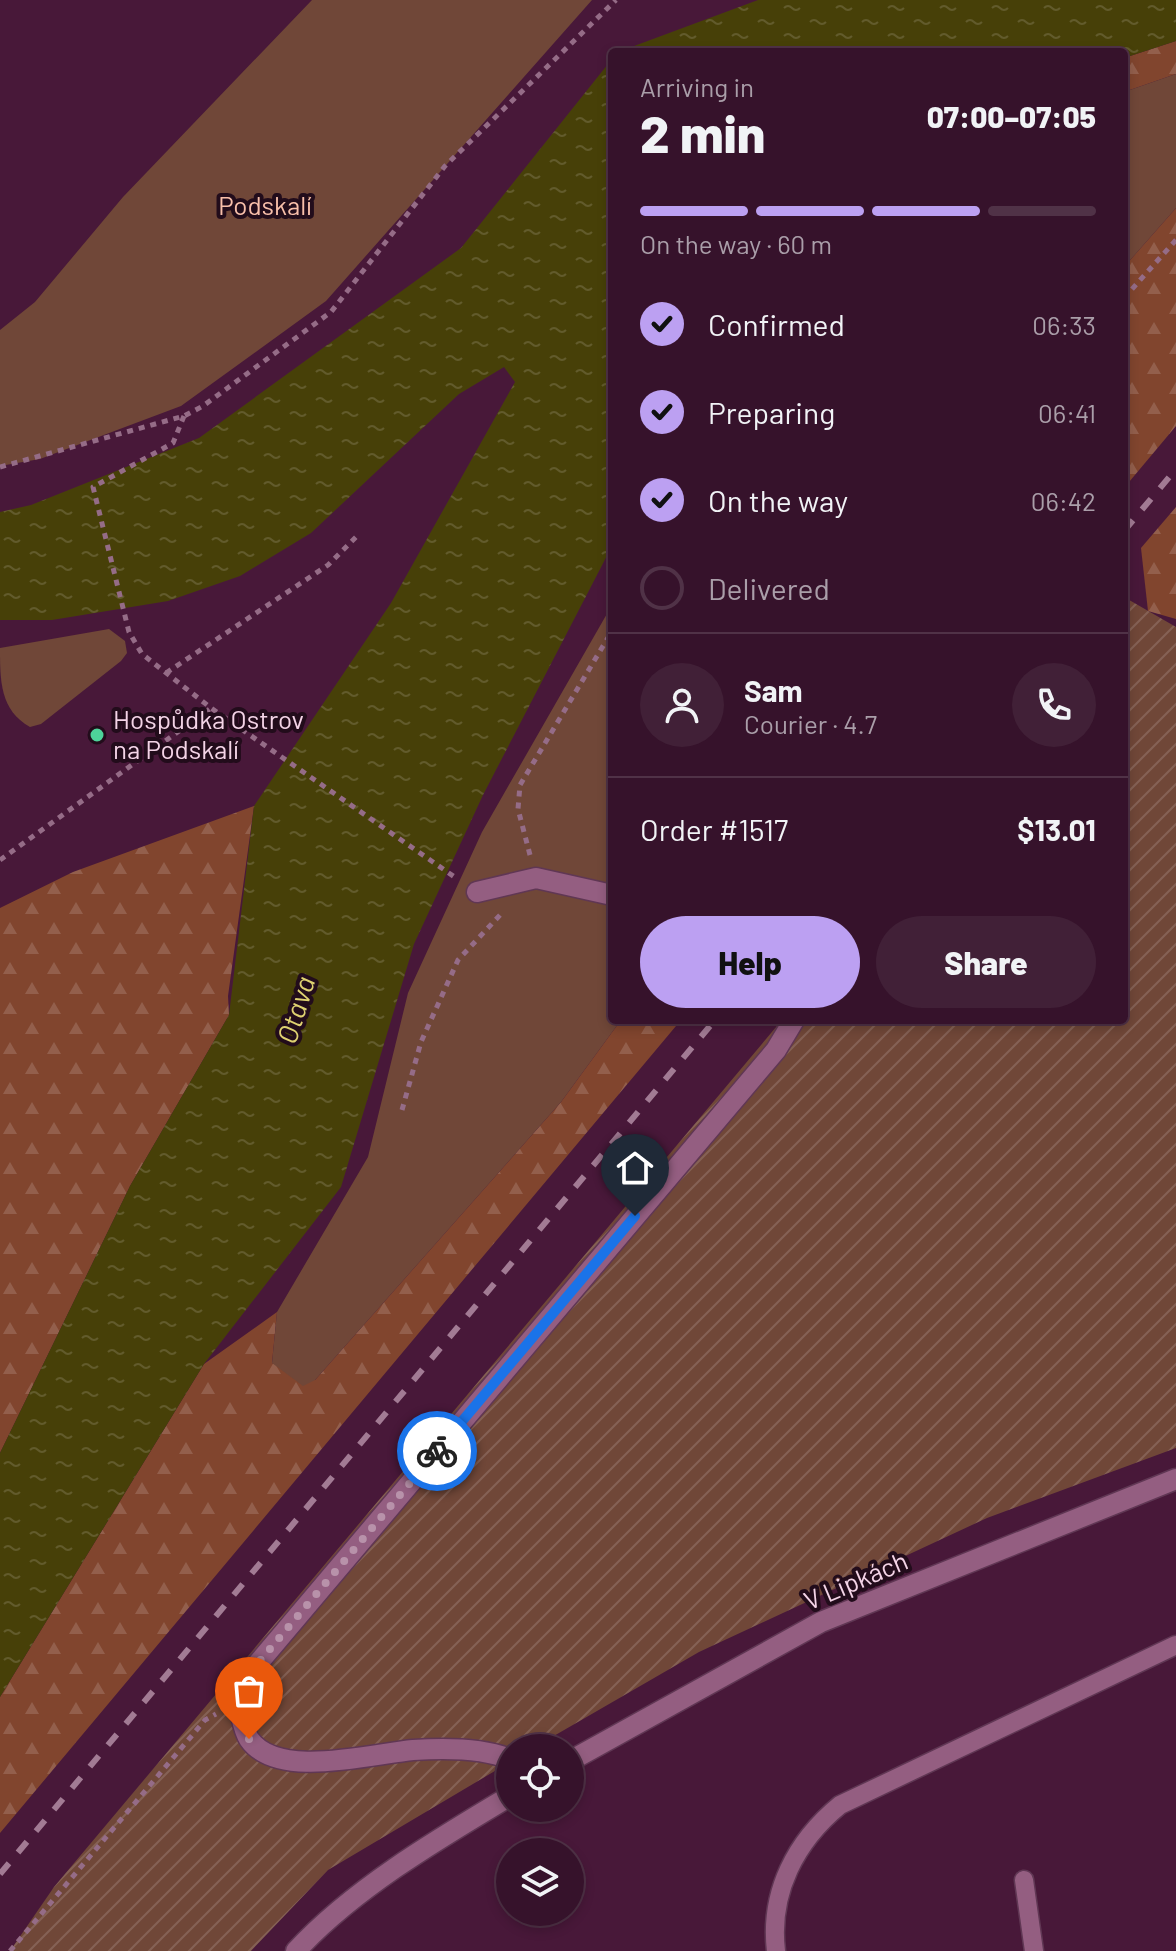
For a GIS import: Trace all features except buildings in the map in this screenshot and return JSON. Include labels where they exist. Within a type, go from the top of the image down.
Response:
[{"type":"street","points":[[477,892],[536,878],[608,894]]},
{"type":"street","points":[[496,1753],[415,1750],[340,1761],[275,1760],[249,1739],[238,1704],[254,1668],[776,1050],[792,1024]]},
{"type":"street","name":"V Lipkách","points":[[584,1753],[821,1622],[1176,1479]]},
{"type":"street","points":[[296,1951],[316,1929],[439,1838],[496,1804]]},
{"type":"lane","points":[[776,1951],[775,1915],[788,1868],[810,1832],[840,1805],[1176,1645]]},
{"type":"lane","points":[[1024,1880],[1034,1951]]},
{"type":"path","points":[[0,467],[184,416],[203,406],[331,312],[445,166],[616,0]]},
{"type":"path","points":[[1128,294],[1176,240]]},
{"type":"path","points":[[184,416],[173,443],[93,487],[129,632],[142,654],[233,725],[477,892]]},
{"type":"path","points":[[166,673],[328,565],[356,537]]},
{"type":"path","points":[[536,878],[518,809],[520,785],[608,638]]},
{"type":"path","points":[[0,860],[211,708]]},
{"type":"path","points":[[402,1110],[421,1042],[458,960],[507,909]]},
{"type":"path","points":[[10,1951],[205,1720],[238,1704]]},
{"type":"green space","name":"Podskalí","points":[[312,0],[592,0],[326,301],[181,406],[40,459],[0,466],[0,330],[35,302],[123,197]]},
{"type":"green space","points":[[1176,41],[1176,74],[1128,91],[1128,57]]},
{"type":"green space","points":[[1176,74],[1176,208],[1128,262],[1128,91]]},
{"type":"green space","points":[[1176,208],[1176,426],[1128,483],[1128,262]]},
{"type":"green space","points":[[1176,507],[1176,619],[1148,611],[1141,548]]},
{"type":"green space","points":[[1128,599],[1176,627],[1176,1448],[987,1518],[699,1652],[557,1734],[496,1734],[496,1770],[328,1870],[251,1951],[10,1951],[54,1887],[779,1024],[1128,1024]]},
{"type":"green space","points":[[608,612],[608,1024],[618,1024],[561,1102],[315,1380],[303,1386],[272,1363],[277,1312],[368,1157],[408,993],[482,832]]},
{"type":"green space","points":[[109,629],[125,641],[127,653],[121,661],[41,724],[30,727],[20,720],[4,694],[0,648]]},
{"type":"green space","points":[[254,806],[228,996],[229,1015],[130,1186],[0,1453],[0,908],[73,872]]},
{"type":"green space","points":[[618,1024],[678,1024],[0,1833],[0,1697],[204,1364],[277,1312],[272,1363],[315,1380],[561,1102]]},
{"type":"water","points":[[758,0],[1176,0],[1176,41],[1128,57],[1128,48],[629,48]]},
{"type":"water","name":"Otava","points":[[608,64],[608,554],[483,795],[414,944],[341,1187],[204,1364],[0,1697],[0,1453],[130,1186],[229,1015],[254,806],[391,603],[515,382],[504,367],[459,394],[311,533],[240,576],[168,601],[52,620],[0,620],[0,512],[31,505],[199,438],[461,248]]},
{"type":"railway","points":[[1128,526],[1176,469]]},
{"type":"railway","points":[[0,1874],[712,1024]]},
{"type":"way so far","points":[[249,1739],[238,1704],[254,1668],[437,1451]]},
{"type":"place","name":"Hospůdka Ostrov na Podskalí","points":[[97,735]]},
{"type":"route","points":[[437,1451],[635,1216]]}]
